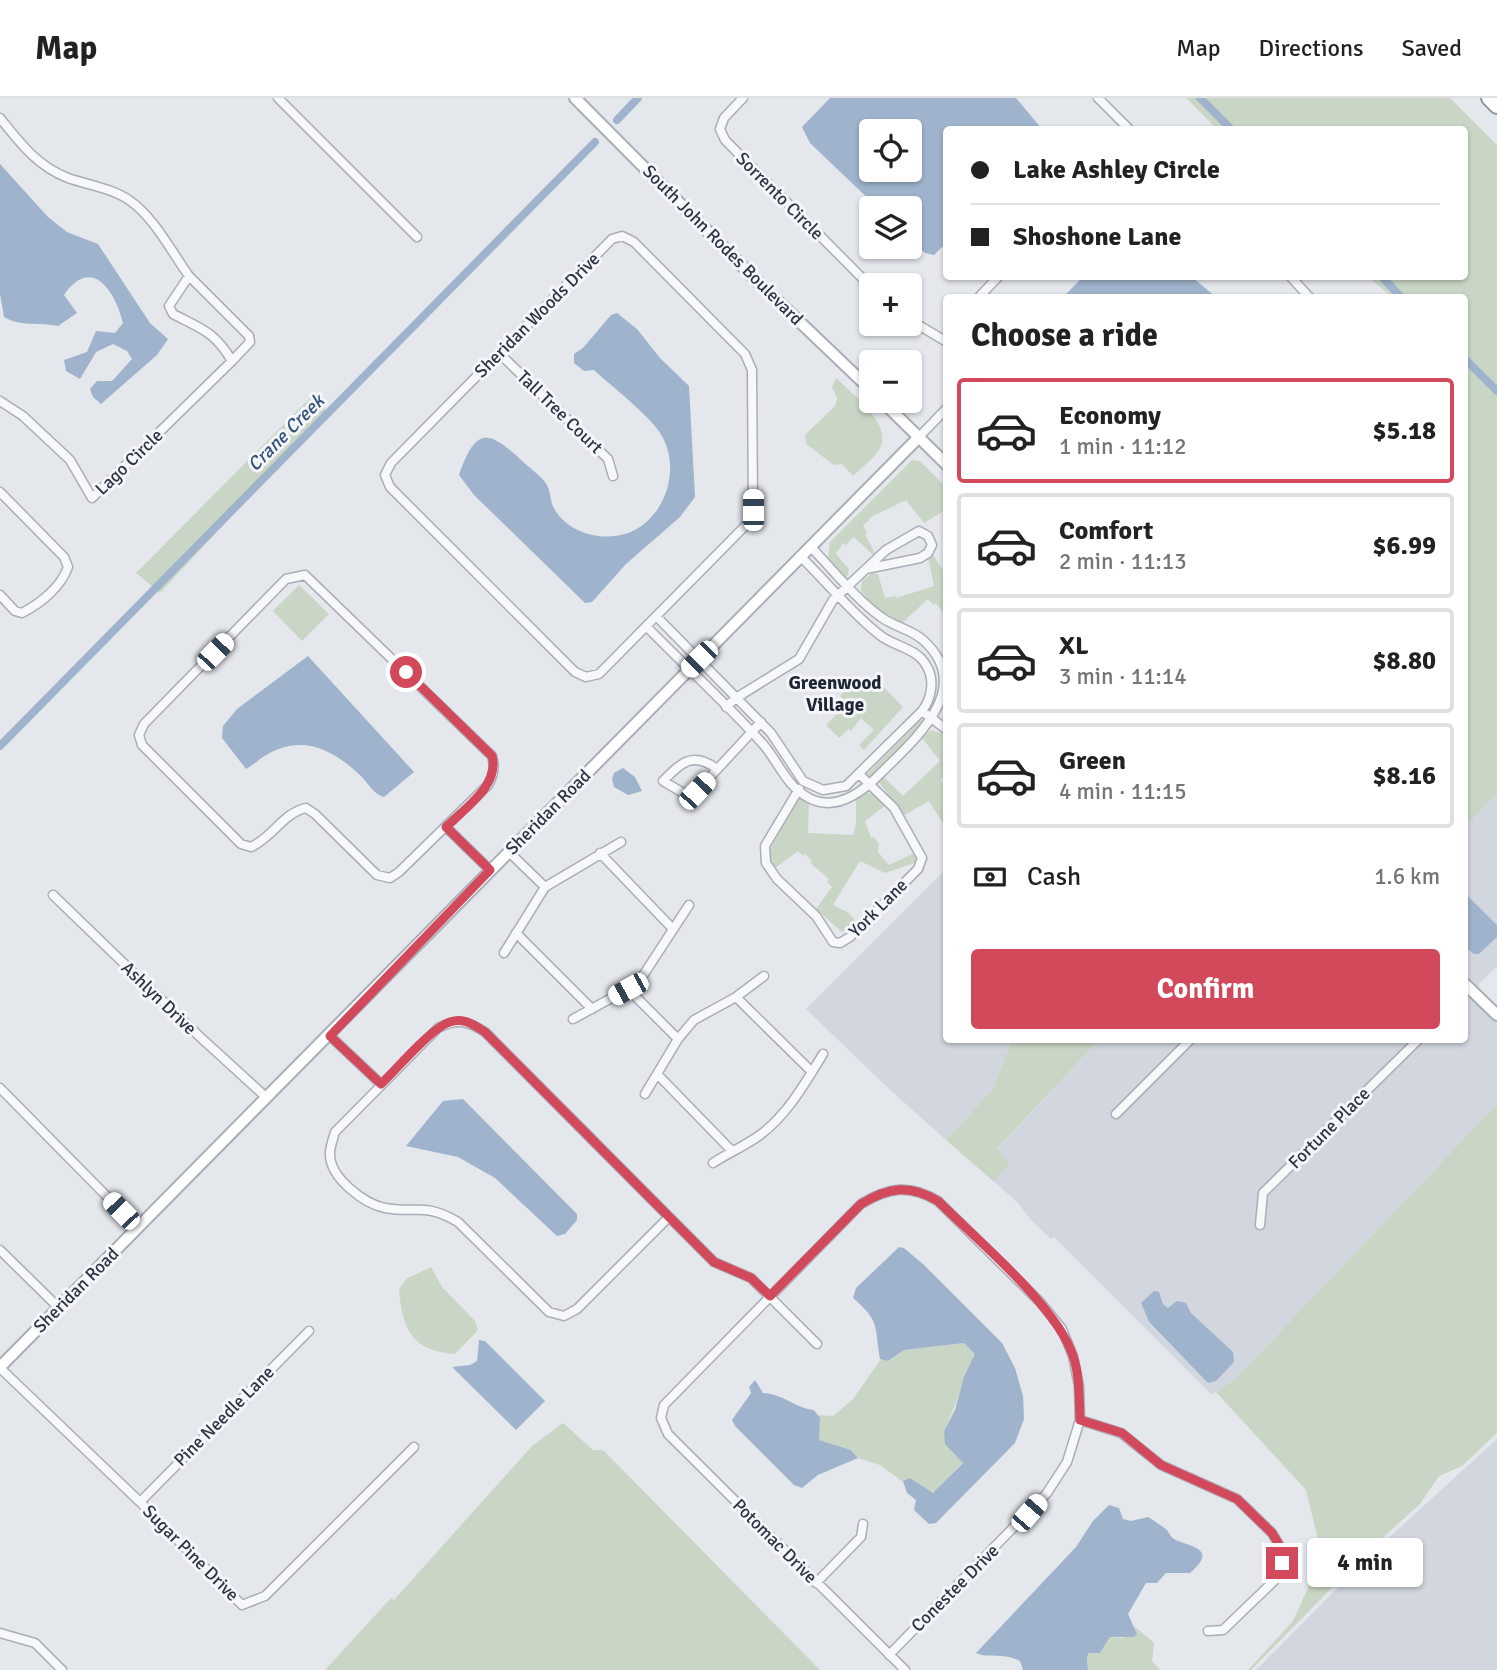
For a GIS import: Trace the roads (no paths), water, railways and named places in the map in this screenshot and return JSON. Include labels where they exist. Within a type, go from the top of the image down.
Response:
[{"type":"highway","points":[[1489,98],[1497,106]]},
{"type":"street","points":[[278,98],[416,237]]},
{"type":"street","name":"South John Rodes Boulevard","points":[[575,98],[759,283],[859,379]]},
{"type":"street","name":"Sorrento Circle","points":[[743,98],[724,118],[720,129],[725,140],[859,275]]},
{"type":"street","points":[[1098,98],[1126,126]]},
{"type":"street","name":"Lago Circle","points":[[0,118],[31,156],[48,168],[128,200],[144,214],[189,276],[249,336],[250,342],[92,498],[70,460],[23,416],[0,401]]},
{"type":"street","name":"Sheridan Woods Drive","points":[[622,236],[634,242],[745,354],[752,370],[753,510],[749,522],[656,616],[599,674],[586,677],[575,672],[390,487],[385,475],[391,463],[612,239],[622,236]]},
{"type":"street","points":[[189,276],[169,306],[173,314],[203,327],[218,340],[232,361]]},
{"type":"street","points":[[982,294],[995,280]]},
{"type":"street","points":[[1294,280],[1306,294]]},
{"type":"street","points":[[922,327],[943,340]]},
{"type":"street","name":"Tall Tree Court","points":[[499,353],[608,459],[612,476]]},
{"type":"street","points":[[919,437],[943,412]]},
{"type":"street","points":[[894,413],[943,460]]},
{"type":"street","name":"Sheridan Road","points":[[0,1367],[919,437]]},
{"type":"street","points":[[0,492],[64,557],[68,567],[64,577],[36,605],[22,613],[15,611],[0,595]]},
{"type":"street","points":[[726,707],[799,659],[827,608],[839,594],[886,550],[914,532],[924,533],[932,545],[928,553],[920,558],[866,569]]},
{"type":"street","points":[[810,546],[878,615],[921,638],[943,668]]},
{"type":"street","points":[[656,616],[771,733],[803,781],[823,790],[846,786],[922,711],[929,702],[932,677],[926,664],[915,654],[874,629],[800,556]]},
{"type":"street","points":[[305,575],[492,756],[494,775],[488,785],[446,827],[399,872],[390,877],[377,875],[306,808],[293,811],[262,842],[251,847],[241,844],[142,745],[139,735],[144,724],[286,579],[305,575]]},
{"type":"street","points":[[646,625],[752,733],[769,753],[785,779],[812,800],[836,802],[853,796],[870,785],[932,719],[943,692]]},
{"type":"street","points":[[894,642],[899,627]]},
{"type":"street","points":[[932,677],[943,672]]},
{"type":"street","points":[[922,711],[943,727]]},
{"type":"street","points":[[717,769],[705,760],[690,760],[676,768],[663,781],[690,797],[752,733],[761,723]]},
{"type":"street","name":"York Lane","points":[[803,781],[765,846],[766,863],[777,879],[816,916],[836,944],[850,937],[918,869],[922,858],[894,808],[860,775]]},
{"type":"street","points":[[446,827],[490,870]]},
{"type":"street","points":[[504,953],[545,887],[621,842]]},
{"type":"street","points":[[509,851],[545,887]]},
{"type":"street","points":[[600,853],[672,928]]},
{"type":"street","name":"Ashlyn Drive","points":[[53,895],[267,1098]]},
{"type":"street","points":[[573,1019],[628,989],[644,974],[689,905]]},
{"type":"street","points":[[516,933],[592,1009]]},
{"type":"street","points":[[645,1094],[678,1039],[694,1020],[736,997],[764,976]]},
{"type":"street","points":[[628,989],[678,1039]]},
{"type":"street","points":[[1468,990],[1497,1015]]},
{"type":"street","points":[[736,997],[812,1072]]},
{"type":"street","points":[[669,1217],[577,1310],[564,1316],[549,1312],[458,1222],[441,1212],[421,1208],[386,1208],[366,1201],[335,1172],[329,1154],[335,1132],[438,1028],[451,1021],[469,1021],[485,1032],[714,1262],[751,1278],[817,1344]]},
{"type":"street","points":[[330,1036],[381,1084]]},
{"type":"street","points":[[1116,1114],[1188,1043]]},
{"type":"street","name":"Fortune Place","points":[[1260,1225],[1263,1193],[1415,1043]]},
{"type":"street","points":[[713,1163],[775,1123],[793,1103],[823,1054]]},
{"type":"street","points":[[658,1075],[732,1151]]},
{"type":"street","points":[[0,1088],[138,1228]]},
{"type":"street","name":"Conestee Drive","points":[[664,1405],[861,1204],[876,1195],[896,1189],[923,1192],[948,1210],[1040,1302],[1062,1329],[1073,1356],[1079,1386],[1080,1420],[1068,1462],[1047,1493],[889,1655]]},
{"type":"street","points":[[0,1250],[59,1308]]},
{"type":"street","name":"Pine Needle Lane","points":[[140,1502],[309,1331]]},
{"type":"street","name":"Sugar Pine Drive","points":[[0,1367],[242,1605],[265,1596],[414,1447]]},
{"type":"street","name":"Potomac Drive","points":[[664,1405],[661,1418],[668,1434],[905,1670]]},
{"type":"street","points":[[1080,1420],[1122,1433],[1161,1465],[1237,1499],[1272,1533],[1281,1548],[1282,1563],[1275,1580],[1223,1630],[1208,1631]]},
{"type":"street","points":[[816,1583],[861,1537],[863,1524]]},
{"type":"street","points":[[0,1633],[36,1643],[62,1670]]},
{"type":"water","points":[[830,98],[1016,98],[1039,126],[943,126],[943,246],[934,255],[922,250],[922,196],[865,196],[810,143],[802,127]]},
{"type":"water","points":[[0,164],[48,217],[67,232],[98,244],[150,323],[168,339],[157,355],[101,404],[93,397],[90,389],[97,381],[112,381],[132,359],[127,351],[113,344],[96,352],[80,379],[66,371],[64,360],[87,352],[96,331],[115,333],[123,323],[114,300],[101,282],[84,278],[74,283],[64,295],[77,313],[58,326],[23,323],[4,317],[0,294]]},
{"type":"water","points":[[1080,280],[1196,280],[1212,294],[1066,294]]},
{"type":"water","points":[[617,313],[637,329],[660,358],[689,386],[695,497],[680,517],[626,564],[592,602],[585,603],[474,495],[459,475],[471,449],[483,438],[490,438],[509,449],[542,478],[555,510],[563,520],[584,533],[596,536],[622,535],[644,524],[653,515],[669,482],[666,444],[655,426],[594,370],[584,371],[574,363],[574,354],[583,348],[611,315]]},
{"type":"water","points":[[308,656],[414,772],[384,797],[374,791],[351,767],[329,752],[306,745],[294,745],[265,756],[246,769],[222,738],[223,726],[237,709]]},
{"type":"water","points":[[623,768],[635,777],[642,791],[628,795],[614,787],[614,773]]},
{"type":"water","points":[[1468,896],[1497,925],[1497,937],[1479,954],[1468,949]]},
{"type":"water","points":[[463,1099],[577,1214],[577,1220],[565,1234],[557,1236],[495,1178],[458,1157],[406,1146],[443,1101]]},
{"type":"water","points":[[899,1247],[904,1248],[924,1265],[1002,1343],[1015,1368],[1023,1396],[1024,1419],[1015,1443],[936,1523],[929,1524],[914,1510],[916,1500],[907,1493],[903,1481],[910,1478],[933,1493],[963,1463],[945,1444],[944,1431],[955,1410],[964,1377],[975,1354],[964,1343],[904,1350],[888,1361],[880,1359],[875,1325],[868,1313],[853,1298],[856,1288]]},
{"type":"water","points":[[1154,1291],[1159,1292],[1163,1304],[1168,1308],[1177,1301],[1186,1303],[1191,1313],[1233,1352],[1234,1362],[1216,1381],[1208,1383],[1149,1322],[1141,1303]]},
{"type":"water","points":[[479,1340],[485,1341],[545,1401],[516,1430],[452,1367],[470,1365],[477,1361]]},
{"type":"water","points":[[755,1380],[763,1393],[776,1395],[814,1410],[820,1418],[819,1440],[851,1450],[858,1458],[818,1475],[802,1488],[794,1485],[732,1420],[751,1393],[749,1387]]},
{"type":"water","points":[[1109,1505],[1119,1508],[1123,1519],[1131,1521],[1148,1517],[1167,1530],[1174,1539],[1193,1546],[1202,1553],[1202,1558],[1190,1573],[1166,1573],[1157,1583],[1146,1583],[1128,1614],[1137,1634],[1134,1637],[1110,1637],[1100,1653],[1089,1653],[1088,1670],[1023,1670],[1020,1661],[1013,1658],[976,1653],[1076,1547],[1093,1521]]},
{"type":"waterway","name":"Crane Creek","points":[[617,120],[638,98]]},
{"type":"waterway","name":"Crane Creek","points":[[1200,98],[1228,126]]},
{"type":"waterway","name":"Crane Creek","points":[[0,746],[595,142]]},
{"type":"waterway","name":"Crane Creek","points":[[1385,280],[1398,294]]},
{"type":"waterway","name":"Crane Creek","points":[[1468,362],[1497,391]]},
{"type":"district","name":"Greenwood Village","points":[[835,694]]}]
